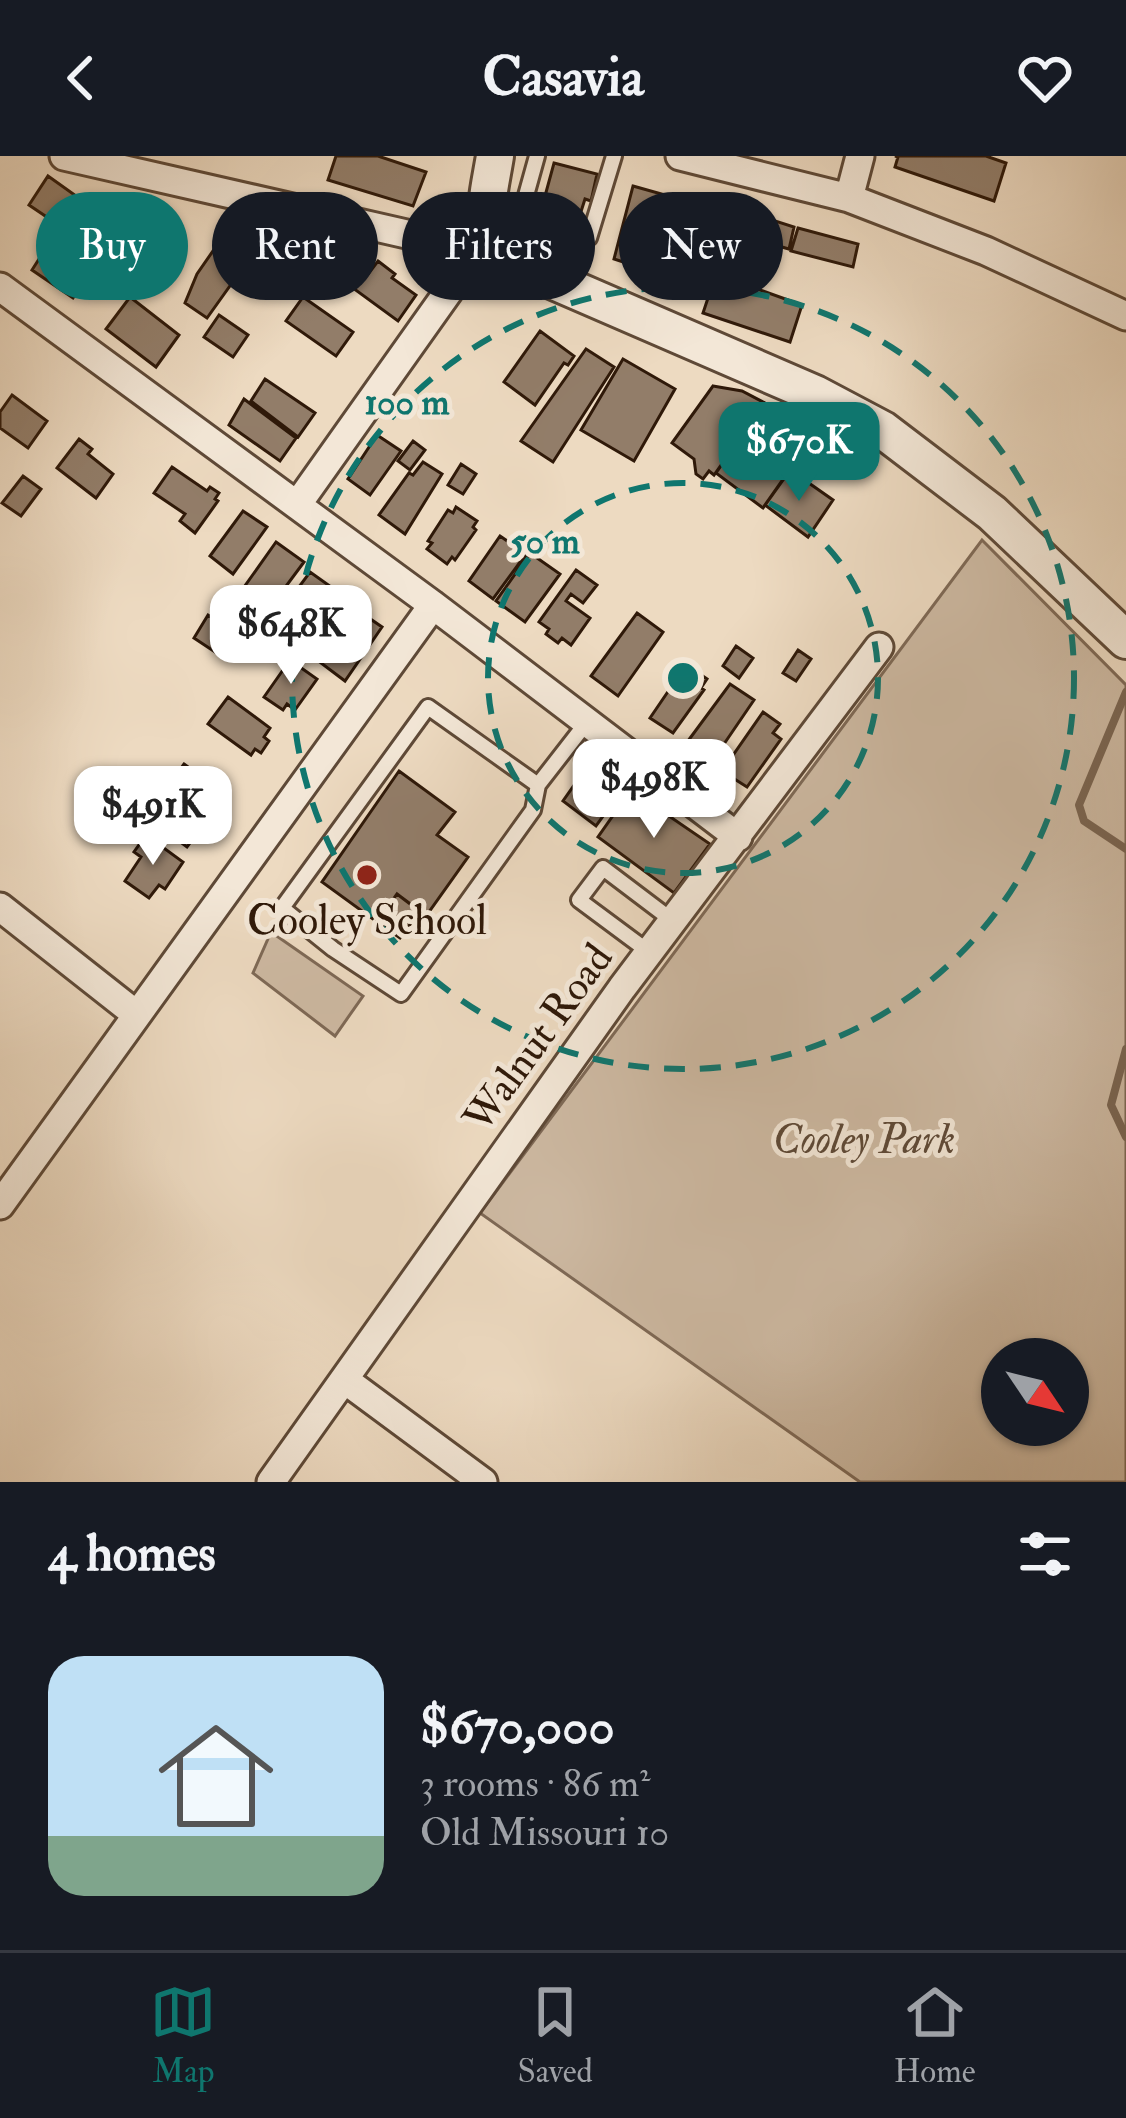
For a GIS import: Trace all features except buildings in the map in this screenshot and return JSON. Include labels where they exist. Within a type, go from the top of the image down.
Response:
[{"type":"street","points":[[64,156],[402,233]]},
{"type":"street","points":[[496,156],[498,192]]},
{"type":"street","points":[[680,156],[849,198],[986,251],[1126,316]]},
{"type":"street","points":[[849,198],[860,156]]},
{"type":"street","points":[[0,287],[433,605],[738,837]]},
{"type":"street","points":[[595,299],[815,394],[883,430],[992,513],[1114,628]]},
{"type":"street","points":[[297,505],[441,300]]},
{"type":"street","points":[[0,1205],[433,605]]},
{"type":"street","name":"Walnut Road","points":[[271,1482],[649,952],[879,647]]},
{"type":"street","points":[[0,907],[137,1015]]},
{"type":"street","points":[[345,1380],[483,1482]]},
{"type":"lane","points":[[515,192],[537,156]]},
{"type":"lane","points":[[595,218],[614,156]]},
{"type":"lane","points":[[538,785],[428,707],[282,908],[401,994],[533,810],[538,785],[587,722]]},
{"type":"lane","points":[[649,952],[579,900],[603,868],[673,921]]},
{"type":"green space","name":"Cooley Park","points":[[982,540],[1126,685],[1126,1482],[860,1482],[480,1213]]},
{"type":"green space","points":[[271,932],[363,996],[335,1036],[253,973]]},
{"type":"waterway","points":[[1126,692],[1079,805],[1084,821],[1126,849]]},
{"type":"waterway","points":[[1126,1049],[1111,1105],[1126,1137]]},
{"type":"place","name":"Cooley School","points":[[367,875]]}]
